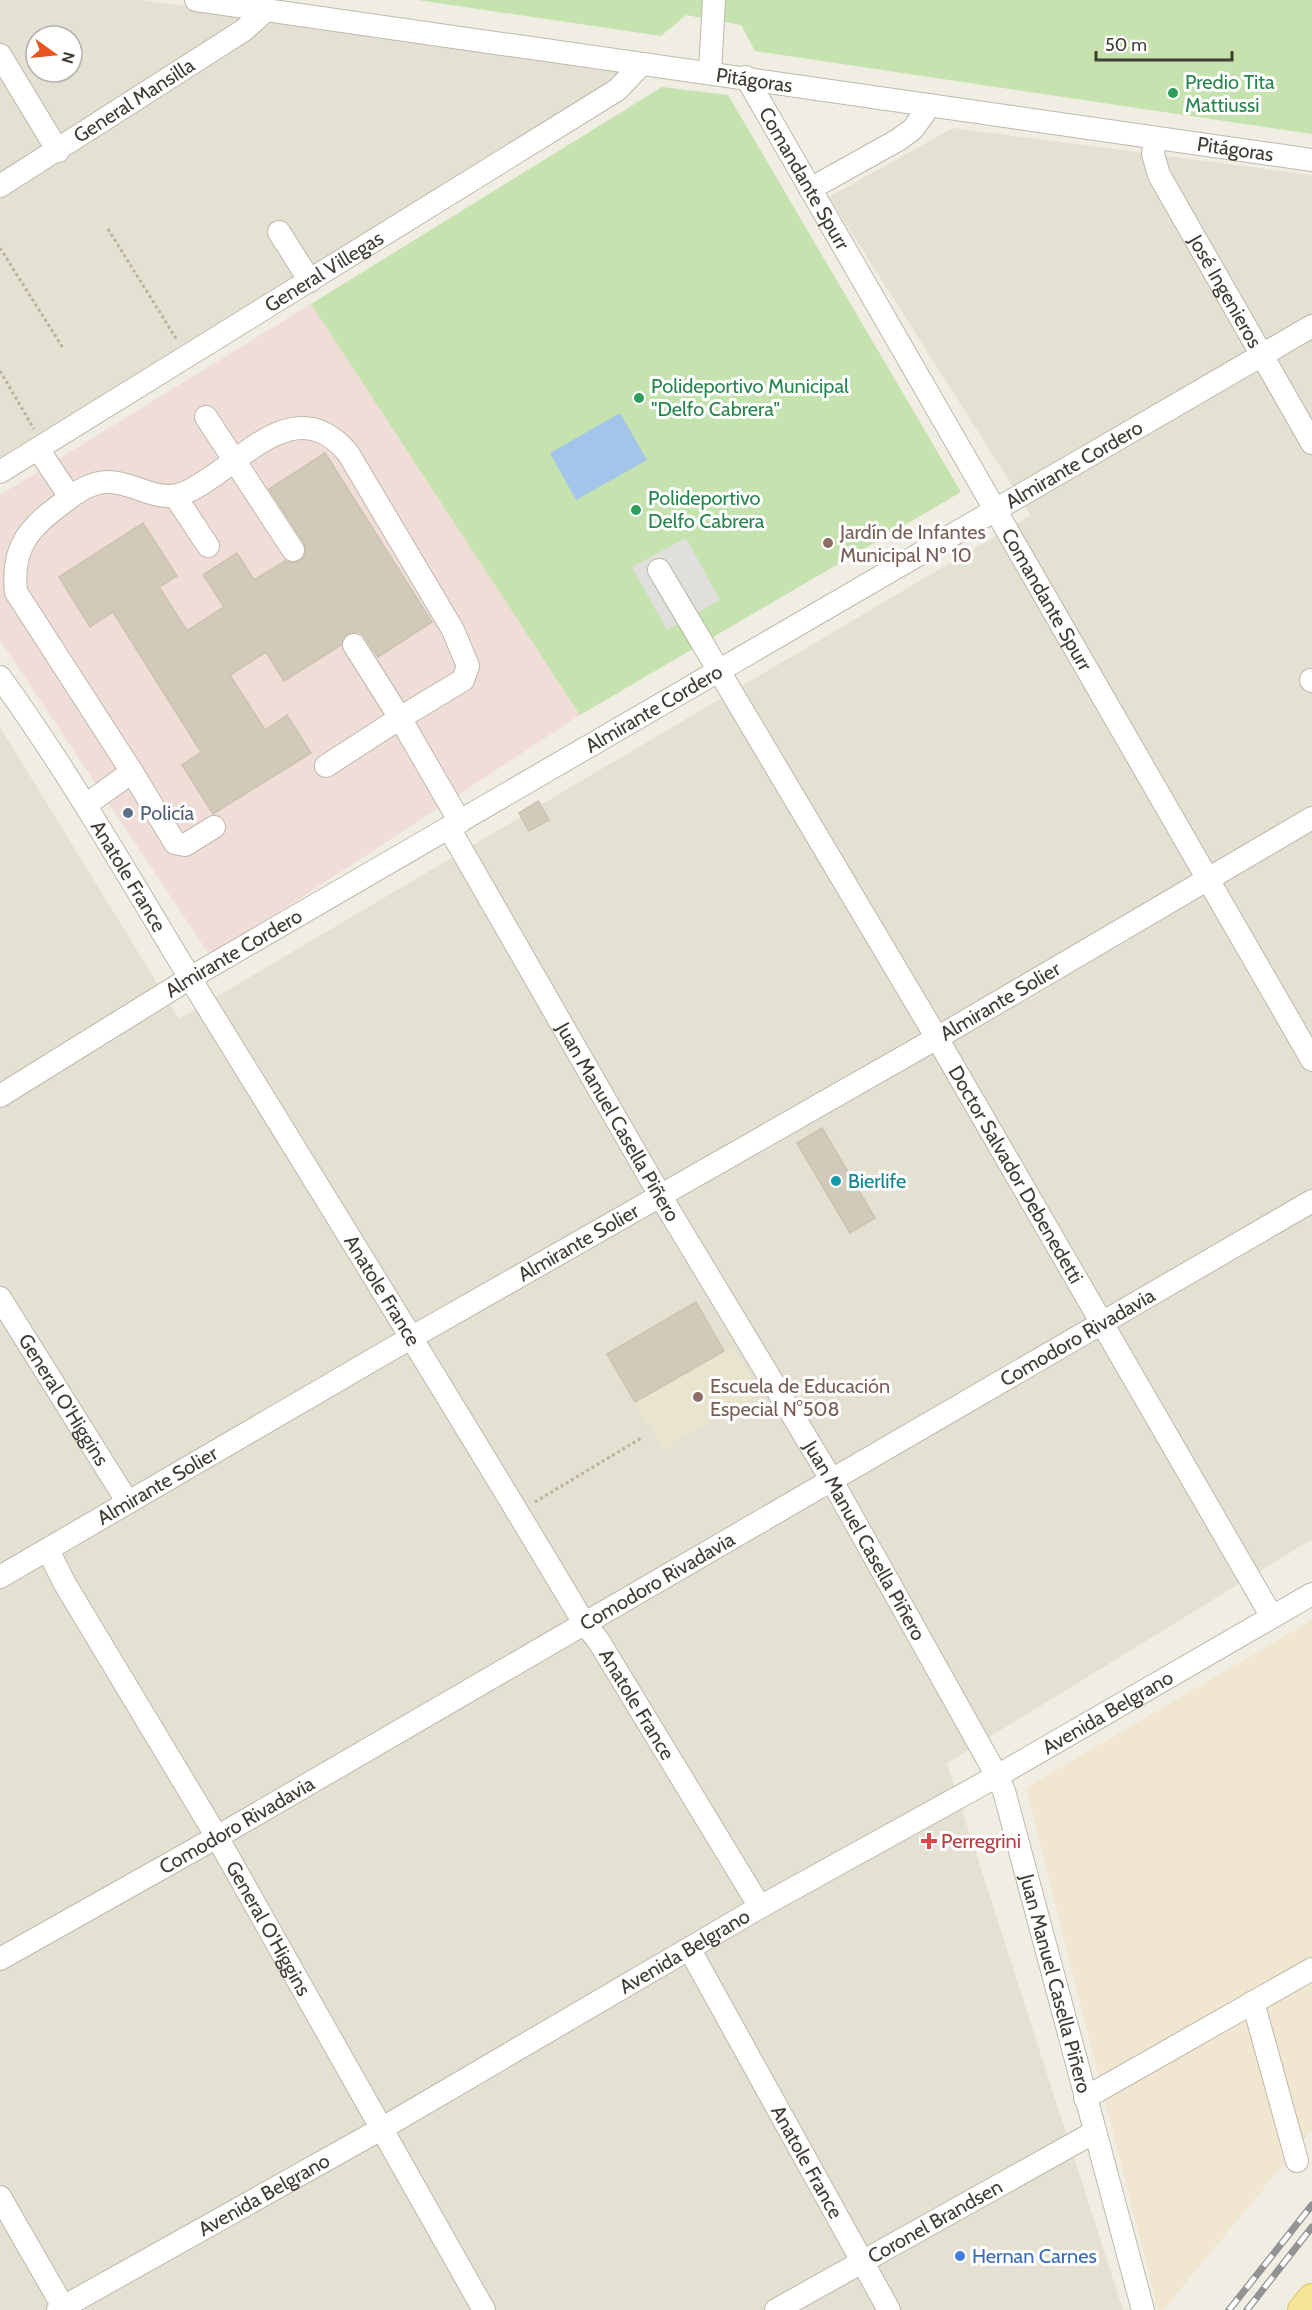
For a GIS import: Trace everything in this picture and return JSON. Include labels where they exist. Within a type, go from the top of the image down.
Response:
[{"type":"main road","points":[[1302,2310],[1312,2298]]},
{"type":"street","name":"Pitágoras","points":[[196,0],[746,77],[1312,160]]},
{"type":"street","points":[[710,72],[714,0]]},
{"type":"street","name":"General Mansilla","points":[[0,186],[244,30],[266,10]]},
{"type":"street","points":[[0,55],[58,151]]},
{"type":"street","name":"General Villegas","points":[[0,472],[617,90],[642,64]]},
{"type":"street","name":"Comandante Spurr","points":[[746,77],[1312,1060]]},
{"type":"street","points":[[810,189],[898,140],[913,129],[930,105]]},
{"type":"street","name":"José Ingenieros","points":[[1155,138],[1153,154],[1159,175],[1312,443]]},
{"type":"street","points":[[279,232],[310,281]]},
{"type":"street","name":"Almirante Cordero","points":[[0,1096],[190,978],[1312,326]]},
{"type":"street","points":[[206,417],[293,550]]},
{"type":"street","points":[[214,827],[185,845],[175,843],[16,592],[15,580],[21,549],[28,533],[35,523],[86,486],[111,482],[162,496],[175,496],[184,493],[278,431],[290,428],[321,432],[332,438],[348,453],[453,630],[468,666],[463,680],[326,766]]},
{"type":"street","points":[[41,447],[70,497]]},
{"type":"street","points":[[175,496],[208,546]]},
{"type":"street","name":"Doctor Salvador Debenedetti","points":[[659,570],[937,1038],[1272,1617]]},
{"type":"street","name":"Juan Manuel Casella Piñero","points":[[354,645],[400,718],[455,825],[661,1197],[831,1479],[997,1776],[1004,1791],[1093,2133],[1143,2310]]},
{"type":"street","name":"Anatole France","points":[[0,677],[87,804],[190,978],[760,1907]]},
{"type":"street","points":[[87,804],[132,772]]},
{"type":"street","name":"Almirante Solier","points":[[0,1577],[411,1337],[661,1197],[937,1038],[1312,818]]},
{"type":"street","name":"Comodoro Rivadavia","points":[[0,1959],[217,1837],[1312,1201]]},
{"type":"street","name":"General O'Higgins","points":[[0,1298],[127,1501]]},
{"type":"street","name":"General O'Higgins","points":[[48,1550],[65,1584],[217,1837],[484,2310]]},
{"type":"street","name":"Avenida Belgrano","points":[[62,2309],[381,2129],[760,1907],[997,1776],[1312,1594]]},
{"type":"street","name":"Anatole France","points":[[690,1950],[889,2310]]},
{"type":"street","points":[[1085,2098],[1312,1969]]},
{"type":"street","points":[[1253,2002],[1296,2161]]},
{"type":"street","name":"Coronel Brandsen","points":[[776,2310],[1093,2133]]},
{"type":"street","points":[[0,2197],[62,2309]]},
{"type":"path","points":[[108,229],[187,357]]},
{"type":"path","points":[[0,248],[63,348]]},
{"type":"path","points":[[0,371],[41,447]]},
{"type":"path","points":[[518,1513],[643,1437]]},
{"type":"shaded area","points":[[0,0],[140,0],[638,70],[0,462]]},
{"type":"shaded area","points":[[953,128],[1312,175],[1312,1539],[947,1763],[1123,2310],[0,2310],[0,727],[179,1019],[1031,515],[829,197]]},
{"type":"shaded area","points":[[311,304],[580,715],[211,957],[0,640],[0,495]]},
{"type":"shaded area","points":[[686,538],[720,600],[667,630],[632,567]]},
{"type":"shaded area","name":"Escuela de Educación Especial N°508","points":[[732,1345],[760,1393],[663,1450],[635,1402]]},
{"type":"shaded area","points":[[1312,1620],[1312,2130],[1163,2310],[1158,2310],[1026,1788]]},
{"type":"green space","name":"Predio Tita Mattiussi","points":[[418,0],[1312,0],[1312,134],[755,51],[741,25],[686,15],[661,36]]},
{"type":"green space","name":"Polideportivo Municipal \"Delfo Cabrera\"","points":[[662,87],[728,95],[961,492],[580,715],[311,304]]},
{"type":"water","points":[[620,413],[647,460],[576,500],[550,453]]},
{"type":"building","points":[[325,453],[432,622],[378,657],[360,632],[353,632],[346,634],[341,645],[284,681],[266,652],[230,675],[265,730],[287,715],[311,753],[213,814],[182,765],[201,752],[113,612],[90,627],[59,577],[143,523],[177,576],[159,587],[187,631],[224,607],[203,575],[237,553],[254,580],[285,561],[294,563],[305,557],[304,543],[269,489]]},
{"type":"building","points":[[538,801],[549,820],[529,831],[519,813]]},
{"type":"building","name":"Bierlife","points":[[822,1128],[875,1218],[850,1233],[797,1143]]},
{"type":"building","points":[[696,1302],[724,1351],[635,1402],[607,1354]]},
{"type":"railway","points":[[1229,2310],[1312,2205]]},
{"type":"railway","points":[[1247,2310],[1312,2227]]},
{"type":"place","name":"Predio Tita Mattiussi","points":[[1173,93]]},
{"type":"place","name":"Polideportivo Municipal \"Delfo Cabrera\"","points":[[639,398]]},
{"type":"place","name":"Polideportivo Delfo Cabrera","points":[[636,510]]},
{"type":"place","name":"Jardín de Infantes Municipal Nº 10","points":[[828,543]]},
{"type":"place","name":"Policía","points":[[128,813]]},
{"type":"place","name":"Bierlife","points":[[836,1181]]},
{"type":"place","name":"Escuela de Educación Especial N°508","points":[[698,1397]]},
{"type":"place","name":"Perregrini","points":[[929,1841]]},
{"type":"place","name":"Hernan Carnes","points":[[960,2256]]}]
